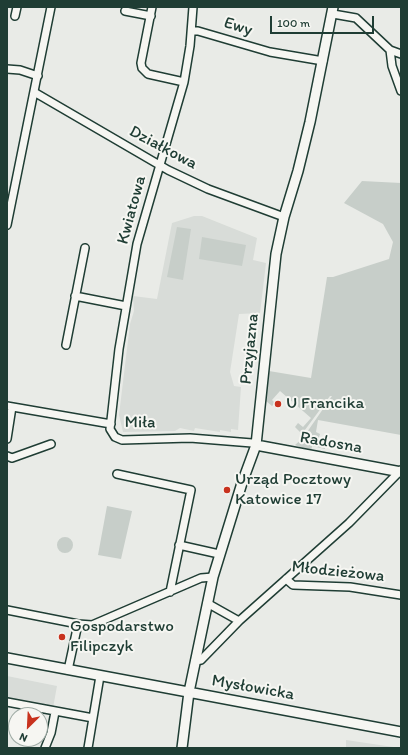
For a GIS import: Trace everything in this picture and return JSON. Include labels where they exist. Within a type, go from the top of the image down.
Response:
[{"type":"street","points":[[15,16],[17,7]]},
{"type":"street","points":[[7,225],[51,7]]},
{"type":"street","points":[[152,7],[141,63],[142,68],[148,74],[184,82]]},
{"type":"street","name":"Kwiatowa","points":[[111,424],[119,349],[137,244],[184,82],[192,32],[193,7]]},
{"type":"street","points":[[333,10],[356,18],[390,50],[401,54]]},
{"type":"street","name":"Przyjazna","points":[[182,748],[189,692],[213,577],[219,554],[256,445],[275,265],[284,217],[305,147],[324,61],[333,10]]},
{"type":"street","points":[[125,11],[151,16]]},
{"type":"street","name":"Ewy","points":[[192,32],[198,31],[270,52],[324,61]]},
{"type":"street","points":[[390,50],[392,66],[401,91]]},
{"type":"street","points":[[7,69],[20,70],[38,76]]},
{"type":"street","name":"Działkowa","points":[[34,92],[159,165],[208,189],[284,217]]},
{"type":"street","points":[[66,345],[85,248]]},
{"type":"street","points":[[76,296],[126,306]]},
{"type":"street","name":"Miła","points":[[7,439],[10,407],[111,424],[112,434],[117,439],[122,440],[190,438],[252,443],[256,445]]},
{"type":"street","points":[[7,456],[12,458],[51,444]]},
{"type":"street","name":"Radosna","points":[[256,445],[400,471]]},
{"type":"street","points":[[286,579],[365,508],[400,471]]},
{"type":"street","points":[[117,474],[191,490],[170,592]]},
{"type":"street","points":[[179,545],[219,554]]},
{"type":"street","points":[[7,610],[78,624],[92,625],[201,578],[213,577]]},
{"type":"street","name":"Młodzieżowa","points":[[195,660],[201,660],[239,621],[286,579],[294,585],[350,587],[401,595]]},
{"type":"street","points":[[207,604],[239,621]]},
{"type":"street","points":[[68,670],[78,624]]},
{"type":"street","name":"Mysłowicka","points":[[7,658],[401,732]]},
{"type":"street","points":[[88,748],[100,676]]},
{"type":"street","points":[[7,702],[93,718]]},
{"type":"street","points":[[45,748],[51,733],[55,712]]},
{"type":"shaded area","points":[[362,181],[401,183],[401,435],[318,420],[316,432],[320,434],[318,440],[312,439],[305,435],[332,396],[330,396],[302,434],[295,427],[298,423],[303,427],[311,418],[280,391],[272,400],[275,403],[272,406],[266,401],[269,371],[311,378],[327,277],[333,277],[389,259],[393,242],[383,224],[344,203]]},
{"type":"shaded area","points":[[194,216],[202,216],[257,238],[253,260],[266,263],[260,313],[239,314],[230,372],[234,386],[241,387],[238,430],[231,429],[231,432],[220,430],[220,432],[195,428],[194,431],[180,428],[175,431],[123,432],[119,415],[130,324],[134,311],[133,296],[157,299],[172,223]]},
{"type":"shaded area","points":[[177,227],[191,229],[183,280],[167,277]]},
{"type":"shaded area","points":[[202,237],[246,245],[242,266],[199,259]]},
{"type":"shaded area","points":[[303,438],[310,442],[325,445],[325,449],[312,446],[311,452],[295,445]]},
{"type":"shaded area","points":[[107,506],[132,511],[121,559],[98,555]]},
{"type":"shaded area","points":[[65,537],[71,539],[73,545],[71,551],[65,553],[59,551],[57,545],[59,539]]},
{"type":"shaded area","points":[[7,676],[57,686],[53,708],[7,698]]},
{"type":"shaded area","points":[[346,740],[400,748],[346,748]]},
{"type":"place","name":"U Francika","points":[[278,404]]},
{"type":"place","name":"Urząd Pocztowy Katowice 17","points":[[227,490]]},
{"type":"place","name":"Gospodarstwo Filipczyk","points":[[62,637]]}]
